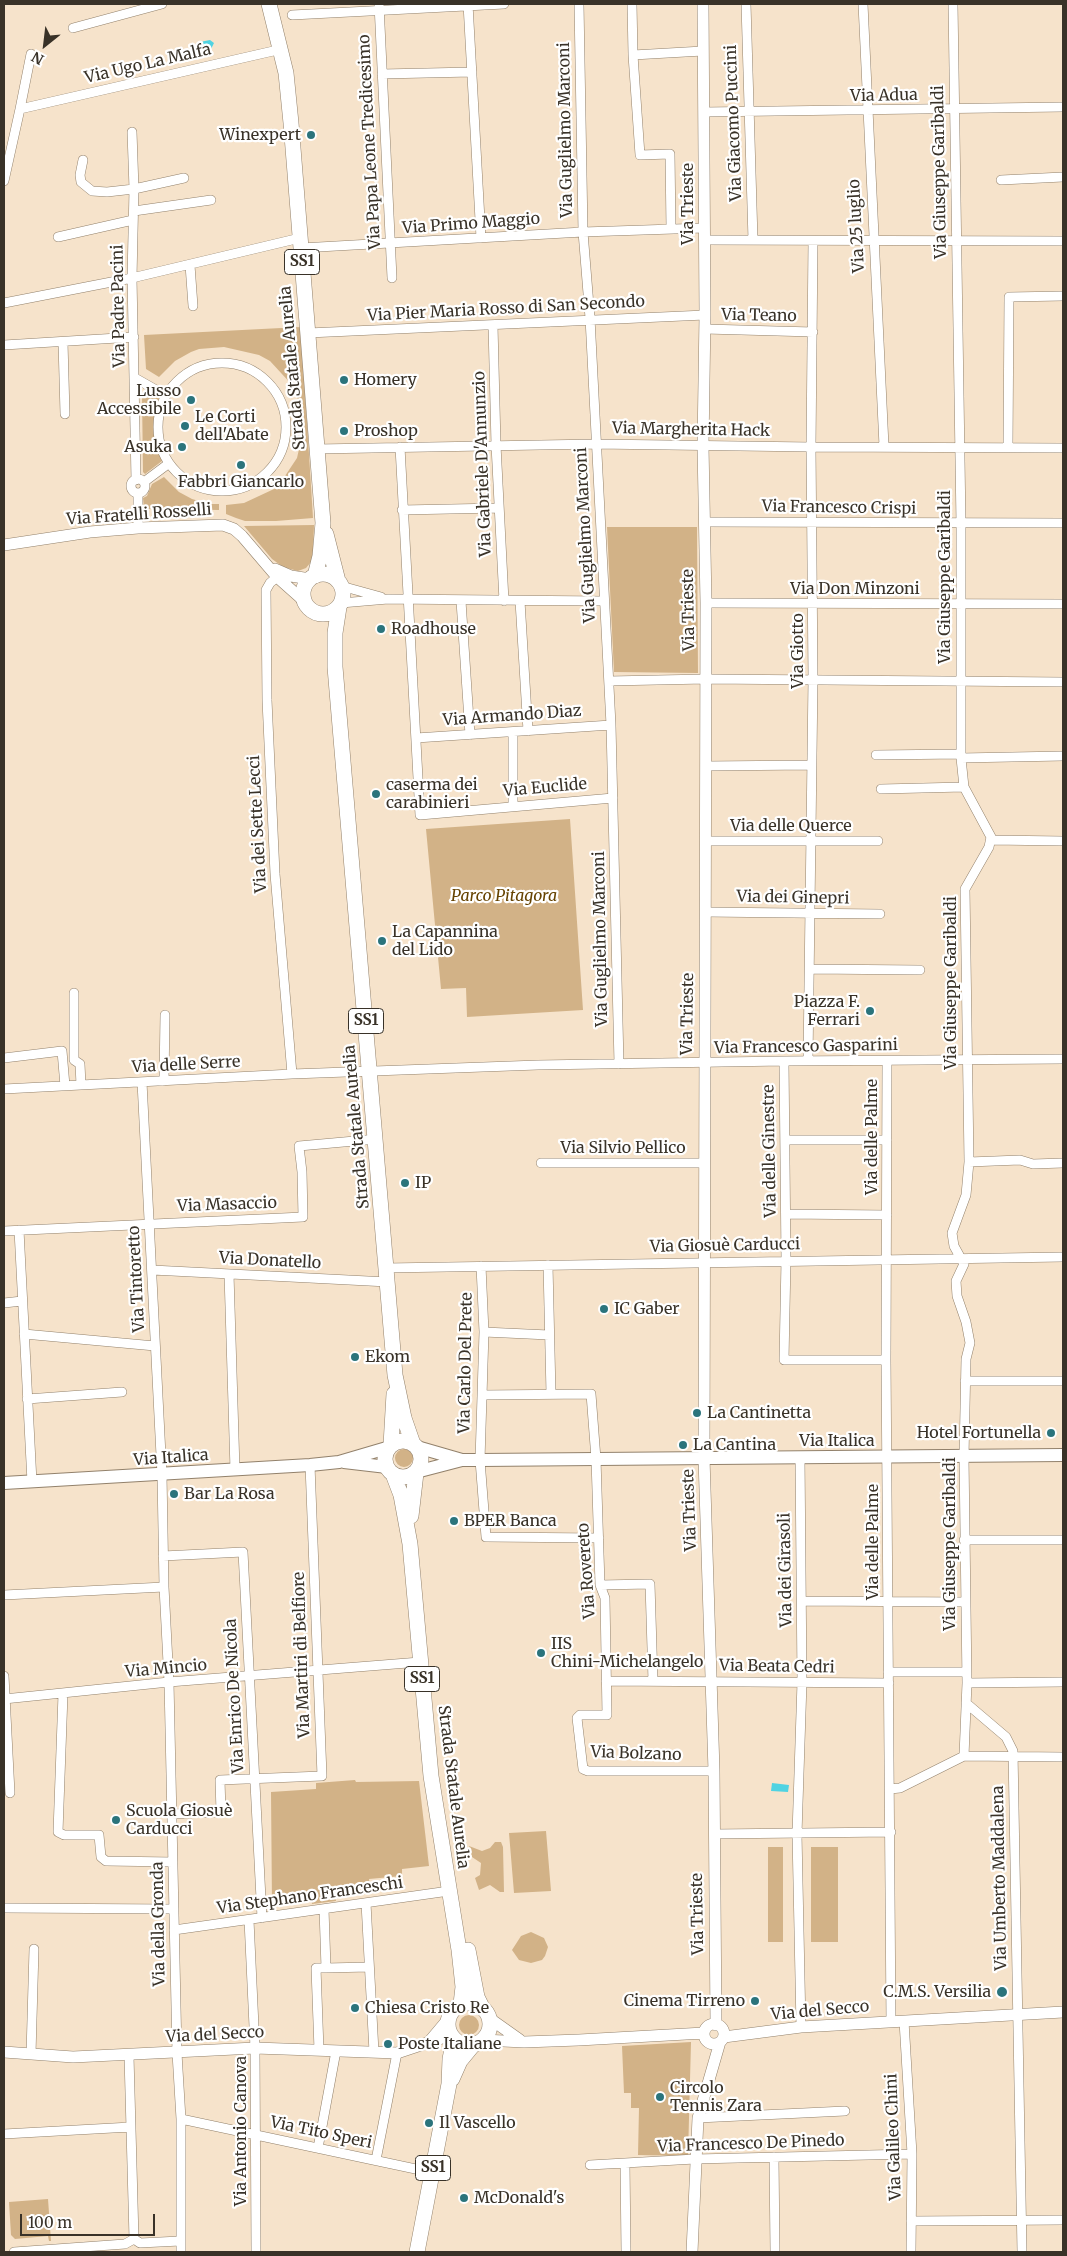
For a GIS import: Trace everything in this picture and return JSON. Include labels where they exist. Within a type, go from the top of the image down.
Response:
[{"type":"main road","name":"Strada Statale Aurelia","points":[[269,4],[282,49],[290,107],[323,523],[340,583]]},
{"type":"main road","name":"Strada Statale Aurelia","points":[[312,577],[323,523]]},
{"type":"main road","points":[[312,577],[327,574],[340,583]]},
{"type":"main road","name":"SS1","points":[[312,577],[304,589],[304,601],[307,607],[315,613]]},
{"type":"main road","name":"SS1","points":[[340,583],[343,594],[340,605]]},
{"type":"main road","name":"Strada Statale Aurelia","points":[[340,605],[335,634],[335,667],[369,1071],[377,1139],[395,1375],[404,1418],[415,1445]]},
{"type":"main road","points":[[315,613],[328,614],[340,605]]},
{"type":"main road","name":"Strada Statale Aurelia","points":[[315,613],[327,634],[335,667]]},
{"type":"main road","name":"Strada Statale Aurelia","points":[[390,1446],[395,1375]]},
{"type":"main road","points":[[398,1441],[406,1441],[415,1445],[422,1457],[422,1462],[416,1472],[404,1478],[390,1470],[385,1456],[390,1446],[398,1441]]},
{"type":"main road","name":"Via Italica","points":[[415,1445],[438,1454],[462,1460],[1063,1455]]},
{"type":"main road","name":"Via Italica","points":[[4,1483],[310,1465],[340,1462],[390,1446]]},
{"type":"main road","name":"Via Italica","points":[[416,1472],[462,1460]]},
{"type":"main road","name":"Via Italica","points":[[340,1462],[390,1470]]},
{"type":"main road","name":"Strada Statale Aurelia","points":[[390,1470],[402,1495],[410,1544],[431,1776],[459,1950],[463,1987],[461,2004]]},
{"type":"main road","name":"Strada Statale Aurelia","points":[[410,1544],[416,1472]]},
{"type":"main road","name":"SS1","points":[[438,1813],[477,1997],[486,2013],[489,2030],[460,2061],[449,2084]]},
{"type":"main road","points":[[449,2018],[455,2008],[461,2004],[473,2003],[486,2013]]},
{"type":"main road","name":"SS1","points":[[417,2252],[449,2084],[452,2037],[448,2024],[449,2018]]},
{"type":"main road","points":[[452,2037],[464,2044],[478,2042]]},
{"type":"street","points":[[73,28],[162,4]]},
{"type":"street","points":[[292,15],[379,7],[504,4]]},
{"type":"street","name":"Via Guglielmo Marconi","points":[[579,4],[583,232],[590,318],[603,601],[611,725],[619,1064]]},
{"type":"street","points":[[632,4],[633,55],[640,155],[670,154],[672,229]]},
{"type":"street","name":"Via Trieste","points":[[692,2252],[698,2118],[720,2033],[704,1458],[706,603],[703,446],[705,315],[703,4]]},
{"type":"street","name":"Via Giacomo Puccini","points":[[746,4],[753,240]]},
{"type":"street","name":"Via 25 luglio","points":[[863,4],[866,111],[884,446]]},
{"type":"street","name":"Via Giuseppe Garibaldi","points":[[953,4],[961,524],[961,756],[964,787],[990,834],[991,840],[977,870],[965,889],[966,1060],[969,1162],[966,1195],[952,1233],[954,1246],[964,1264],[956,1282],[956,1296],[966,1322],[970,1343],[966,1359],[965,1381],[964,1540],[967,1683],[964,1756]]},
{"type":"street","points":[[468,5],[481,238]]},
{"type":"street","name":"Via Papa Leone Tredicesimo","points":[[379,7],[392,278]]},
{"type":"street","name":"Via Ugo La Malfa","points":[[20,108],[282,49]]},
{"type":"street","points":[[633,55],[703,51]]},
{"type":"street","points":[[4,181],[31,54]]},
{"type":"street","points":[[382,74],[472,72]]},
{"type":"street","name":"Via Adua","points":[[704,112],[1063,107]]},
{"type":"street","name":"Via Padre Pacini","points":[[132,132],[134,189],[132,278],[140,481],[131,486],[134,492],[138,494],[138,528]]},
{"type":"street","points":[[83,160],[81,179],[88,189],[107,192],[134,189],[184,178]]},
{"type":"street","points":[[1001,180],[1063,177]]},
{"type":"street","points":[[58,237],[134,216],[211,200]]},
{"type":"street","name":"Via Primo Maggio","points":[[4,303],[300,243],[390,244],[583,232],[704,228]]},
{"type":"street","points":[[704,240],[873,242],[1063,241]]},
{"type":"street","name":"Via Giotto","points":[[808,1061],[813,679],[811,447],[813,241]]},
{"type":"street","points":[[190,265],[193,306]]},
{"type":"street","points":[[1008,448],[1009,297],[1063,296]]},
{"type":"street","name":"Via Pier Maria Rosso di San Secondo","points":[[308,333],[493,325],[590,318],[705,315]]},
{"type":"street","name":"Via Gabriele D'Annunzio","points":[[493,325],[496,445],[504,601]]},
{"type":"street","name":"Via Teano","points":[[705,329],[813,332]]},
{"type":"street","points":[[4,345],[134,338]]},
{"type":"street","points":[[64,342],[65,414]]},
{"type":"street","points":[[211,362],[234,364],[255,371],[273,387],[282,402],[286,425],[283,446],[275,463],[260,479],[242,488],[219,491],[200,488],[182,478],[168,464],[163,454],[158,432],[159,416],[165,396],[175,382],[192,369],[211,362]]},
{"type":"street","points":[[135,378],[165,396]]},
{"type":"street","name":"Via Margherita Hack","points":[[318,449],[596,444],[1063,448]]},
{"type":"street","points":[[400,447],[416,738]]},
{"type":"street","points":[[140,481],[168,464]]},
{"type":"street","points":[[402,510],[499,508]]},
{"type":"street","name":"Via Francesco Crispi","points":[[704,522],[1063,523]]},
{"type":"street","name":"Via Fratelli Rosselli","points":[[4,545],[90,532],[138,528],[227,526],[242,536],[278,577],[304,601]]},
{"type":"street","name":"Via Fratelli Rosselli","points":[[264,560],[285,574],[312,577]]},
{"type":"street","name":"Via dei Sette Lecci","points":[[278,577],[270,583],[266,590],[267,700],[276,874],[292,1074]]},
{"type":"street","points":[[340,583],[388,599]]},
{"type":"street","points":[[340,605],[388,599],[603,601]]},
{"type":"street","points":[[461,601],[470,735]]},
{"type":"street","points":[[520,601],[528,731]]},
{"type":"street","name":"Via Don Minzoni","points":[[706,603],[1063,604]]},
{"type":"street","points":[[609,681],[813,679],[1063,682]]},
{"type":"street","name":"Via Armando Diaz","points":[[416,738],[611,725]]},
{"type":"street","points":[[513,732],[513,806]]},
{"type":"street","name":"Via Euclide","points":[[416,738],[420,815],[613,798]]},
{"type":"street","points":[[876,755],[1063,756]]},
{"type":"street","points":[[706,766],[811,765]]},
{"type":"street","points":[[881,789],[964,787]]},
{"type":"street","points":[[991,840],[1063,841]]},
{"type":"street","name":"Via delle Querce","points":[[705,841],[878,841]]},
{"type":"street","name":"Via dei Ginepri","points":[[705,912],[880,914]]},
{"type":"street","points":[[810,969],[920,970]]},
{"type":"street","points":[[74,993],[74,1060],[80,1064],[81,1085]]},
{"type":"street","points":[[164,1015],[164,1081]]},
{"type":"street","points":[[4,1058],[62,1051],[65,1086]]},
{"type":"street","name":"Via Francesco Gasparini","points":[[369,1071],[784,1061],[887,1062],[1063,1059]]},
{"type":"street","name":"Via delle Ginestre","points":[[784,1061],[786,1140],[784,1360],[886,1360]]},
{"type":"street","name":"Via delle Palme","points":[[887,1062],[887,1602],[891,1832],[891,2022]]},
{"type":"street","name":"Via delle Serre","points":[[4,1089],[369,1071]]},
{"type":"street","name":"Via Tintoretto","points":[[142,1082],[162,1475]]},
{"type":"street","name":"Via Masaccio","points":[[4,1231],[303,1217],[302,1172],[299,1146],[377,1139]]},
{"type":"street","points":[[786,1140],[887,1140]]},
{"type":"street","points":[[969,1162],[1020,1160],[1034,1164],[1063,1163]]},
{"type":"street","name":"Via Silvio Pellico","points":[[541,1163],[704,1163]]},
{"type":"street","points":[[786,1214],[887,1215]]},
{"type":"street","points":[[18,1230],[32,1482]]},
{"type":"street","name":"Via Giosuè Carducci","points":[[387,1275],[482,1266],[1063,1257]]},
{"type":"street","points":[[482,1395],[551,1394],[549,1335],[550,1265]]},
{"type":"street","name":"Via Carlo Del Prete","points":[[482,1266],[484,1332],[480,1460],[486,1537],[599,1538]]},
{"type":"street","name":"Via Donatello","points":[[152,1270],[228,1274],[387,1275]]},
{"type":"street","points":[[228,1274],[236,1470]]},
{"type":"street","points":[[4,1303],[22,1301]]},
{"type":"street","points":[[484,1332],[549,1335]]},
{"type":"street","points":[[24,1334],[155,1346]]},
{"type":"street","points":[[965,1381],[1063,1381]]},
{"type":"street","points":[[27,1399],[122,1392]]},
{"type":"street","name":"Via Rovereto","points":[[551,1394],[590,1394],[596,1459],[600,1585],[605,1598],[606,1681]]},
{"type":"street","name":"Via dei Girasoli","points":[[800,1457],[802,1682],[797,1834],[800,2028]]},
{"type":"street","name":"Via Martiri di Belfiore","points":[[255,1778],[322,1776],[310,1465]]},
{"type":"street","name":"Via della Gronda","points":[[162,1475],[164,1587],[169,1682],[177,2053],[181,2119],[181,2252]]},
{"type":"street","points":[[964,1540],[1063,1540]]},
{"type":"street","name":"Via Enrico De Nicola","points":[[163,1556],[243,1552],[262,1918]]},
{"type":"street","points":[[600,1585],[650,1584],[654,1681]]},
{"type":"street","points":[[4,1595],[164,1587]]},
{"type":"street","points":[[802,1601],[965,1602]]},
{"type":"street","name":"Via Mincio","points":[[4,1699],[169,1682],[420,1662]]},
{"type":"street","points":[[888,1672],[966,1672]]},
{"type":"street","points":[[4,1676],[10,1793]]},
{"type":"street","name":"Via Beata Cedri","points":[[606,1681],[889,1683]]},
{"type":"street","name":"Via Bolzano","points":[[606,1681],[606,1715],[580,1715],[577,1718],[583,1769],[588,1771],[714,1771]]},
{"type":"street","points":[[967,1683],[1063,1682]]},
{"type":"street","points":[[63,1694],[58,1832],[64,1835],[99,1835],[100,1857],[106,1861],[173,1862]]},
{"type":"street","name":"Via Umberto Maddalena","points":[[966,1703],[1006,1737],[1012,1746],[1014,1756],[1016,2015],[1022,2252]]},
{"type":"street","points":[[890,1789],[900,1788],[964,1756],[1063,1757]]},
{"type":"street","points":[[172,1814],[222,1812],[220,1780],[255,1778]]},
{"type":"street","points":[[714,1834],[891,1832]]},
{"type":"street","name":"Via Stephano Franceschi","points":[[174,1930],[449,1891]]},
{"type":"street","points":[[366,1903],[374,2052]]},
{"type":"street","points":[[4,1908],[174,1909]]},
{"type":"street","points":[[324,1909],[326,1968]]},
{"type":"street","name":"Via Antonio Canova","points":[[249,1920],[255,2048],[256,2252]]},
{"type":"street","points":[[31,2054],[34,1949]]},
{"type":"street","points":[[319,2050],[316,1968],[370,1967]]},
{"type":"street","name":"Via del Secco","points":[[706,2038],[714,2044],[720,2033],[1063,2012]]},
{"type":"street","points":[[486,2013],[506,2031],[524,2042]]},
{"type":"street","points":[[427,2044],[449,2018]]},
{"type":"street","name":"Via Galileo Chini","points":[[904,2021],[912,2154],[911,2252]]},
{"type":"street","points":[[478,2042],[706,2038],[710,2025],[720,2033]]},
{"type":"street","name":"Via del Secco","points":[[4,2052],[73,2057],[128,2056],[255,2048],[398,2053],[452,2037]]},
{"type":"street","name":"Via Trieste","points":[[706,2038],[708,2085]]},
{"type":"street","points":[[318,2148],[336,2051]]},
{"type":"street","points":[[376,2160],[398,2053]]},
{"type":"street","points":[[128,2056],[134,2239]]},
{"type":"street","points":[[698,2118],[845,2111]]},
{"type":"street","name":"Via Tito Speri","points":[[181,2119],[425,2171]]},
{"type":"street","points":[[4,2134],[131,2127]]},
{"type":"street","name":"Via Francesco De Pinedo","points":[[590,2165],[912,2154]]},
{"type":"street","points":[[774,2158],[775,2252]]},
{"type":"street","points":[[625,2163],[626,2252]]},
{"type":"street","points":[[911,2221],[1063,2220]]},
{"type":"street","points":[[134,2239],[140,2242],[180,2241]]},
{"type":"street","points":[[14,2252],[89,2250],[124,2244],[134,2239]]},
{"type":"green space","points":[[301,327],[313,518],[245,521],[226,514],[226,505],[244,503],[274,489],[297,458],[302,436],[303,413],[293,386],[270,361],[259,355],[224,347],[199,349],[191,352],[175,361],[159,377],[146,369],[144,335]]},
{"type":"green space","points":[[144,393],[159,398],[154,429],[162,461],[145,474],[143,472],[142,395]]},
{"type":"green space","points":[[164,477],[179,492],[192,499],[209,504],[219,504],[219,510],[144,509],[143,498],[147,496],[152,484]]},
{"type":"green space","points":[[314,525],[311,562],[306,568],[298,571],[283,567],[272,559],[244,526]]},
{"type":"green space","points":[[607,527],[697,527],[698,673],[614,672]]},
{"type":"green space","name":"Parco Pitagora","points":[[570,819],[583,1010],[467,1017],[466,988],[441,989],[426,829]]},
{"type":"green space","points":[[404,1449],[410,1452],[413,1458],[410,1464],[404,1467],[398,1464],[395,1458],[398,1452]]},
{"type":"green space","points":[[355,1780],[356,1782],[419,1781],[429,1866],[402,1869],[402,1876],[369,1879],[370,1885],[335,1891],[336,1901],[312,1904],[311,1899],[272,1906],[271,1792],[316,1789],[316,1783]]},
{"type":"green space","points":[[546,1831],[551,1891],[514,1893],[509,1833]]},
{"type":"green space","points":[[495,1842],[501,1842],[503,1847],[504,1892],[500,1892],[490,1885],[479,1890],[475,1878],[480,1875],[481,1863],[472,1857],[469,1846],[482,1851],[490,1848]]},
{"type":"green space","points":[[768,1847],[783,1847],[783,1942],[768,1942]]},
{"type":"green space","points":[[811,1847],[838,1847],[838,1942],[811,1942]]},
{"type":"green space","points":[[531,1932],[544,1938],[548,1947],[542,1960],[531,1963],[519,1960],[512,1950],[521,1936]]},
{"type":"green space","points":[[469,2015],[476,2018],[479,2025],[476,2032],[469,2035],[462,2032],[459,2025],[462,2018]]},
{"type":"green space","name":"Circolo Tennis Zara","points":[[691,2042],[688,2156],[638,2155],[639,2108],[631,2108],[631,2093],[624,2093],[622,2046]]},
{"type":"green space","points":[[48,2199],[51,2241],[49,2241],[48,2236],[15,2239],[11,2235],[9,2202]]},
{"type":"water","points":[[210,40],[214,43],[211,49],[201,51],[198,49],[200,42]]},
{"type":"water","points":[[772,1783],[789,1785],[788,1792],[771,1791]]},
{"type":"place","name":"Winexpert","points":[[311,135]]},
{"type":"place","name":"Homery","points":[[344,380]]},
{"type":"place","name":"Lusso Accessibile","points":[[191,400]]},
{"type":"place","name":"Le Corti dell'Abate","points":[[185,426]]},
{"type":"place","name":"Proshop","points":[[344,431]]},
{"type":"place","name":"Asuka","points":[[182,447]]},
{"type":"place","name":"Fabbri Giancarlo","points":[[241,465]]},
{"type":"place","name":"Roadhouse","points":[[381,629]]},
{"type":"place","name":"caserma dei carabinieri","points":[[376,794]]},
{"type":"place","name":"La Capannina del Lido","points":[[382,941]]},
{"type":"place","name":"Piazza F. Ferrari","points":[[870,1011]]},
{"type":"place","name":"IP","points":[[405,1183]]},
{"type":"place","name":"IC Gaber","points":[[604,1309]]},
{"type":"place","name":"Ekom","points":[[355,1357]]},
{"type":"place","name":"La Cantinetta","points":[[697,1413]]},
{"type":"place","name":"Hotel Fortunella","points":[[1051,1433]]},
{"type":"place","name":"La Cantina","points":[[683,1445]]},
{"type":"place","name":"Bar La Rosa","points":[[174,1494]]},
{"type":"place","name":"BPER Banca","points":[[454,1521]]},
{"type":"place","name":"IIS Chini-Michelangelo","points":[[541,1653]]},
{"type":"place","name":"Scuola Giosuè Carducci","points":[[116,1820]]},
{"type":"place","name":"C.M.S. Versilia","points":[[1002,1992]]},
{"type":"place","name":"Cinema Tirreno","points":[[755,2001]]},
{"type":"place","name":"Chiesa Cristo Re","points":[[355,2008]]},
{"type":"place","name":"Poste Italiane","points":[[388,2044]]},
{"type":"place","name":"Circolo Tennis Zara","points":[[660,2097]]},
{"type":"place","name":"Il Vascello","points":[[429,2123]]},
{"type":"place","name":"McDonald's","points":[[464,2198]]}]
